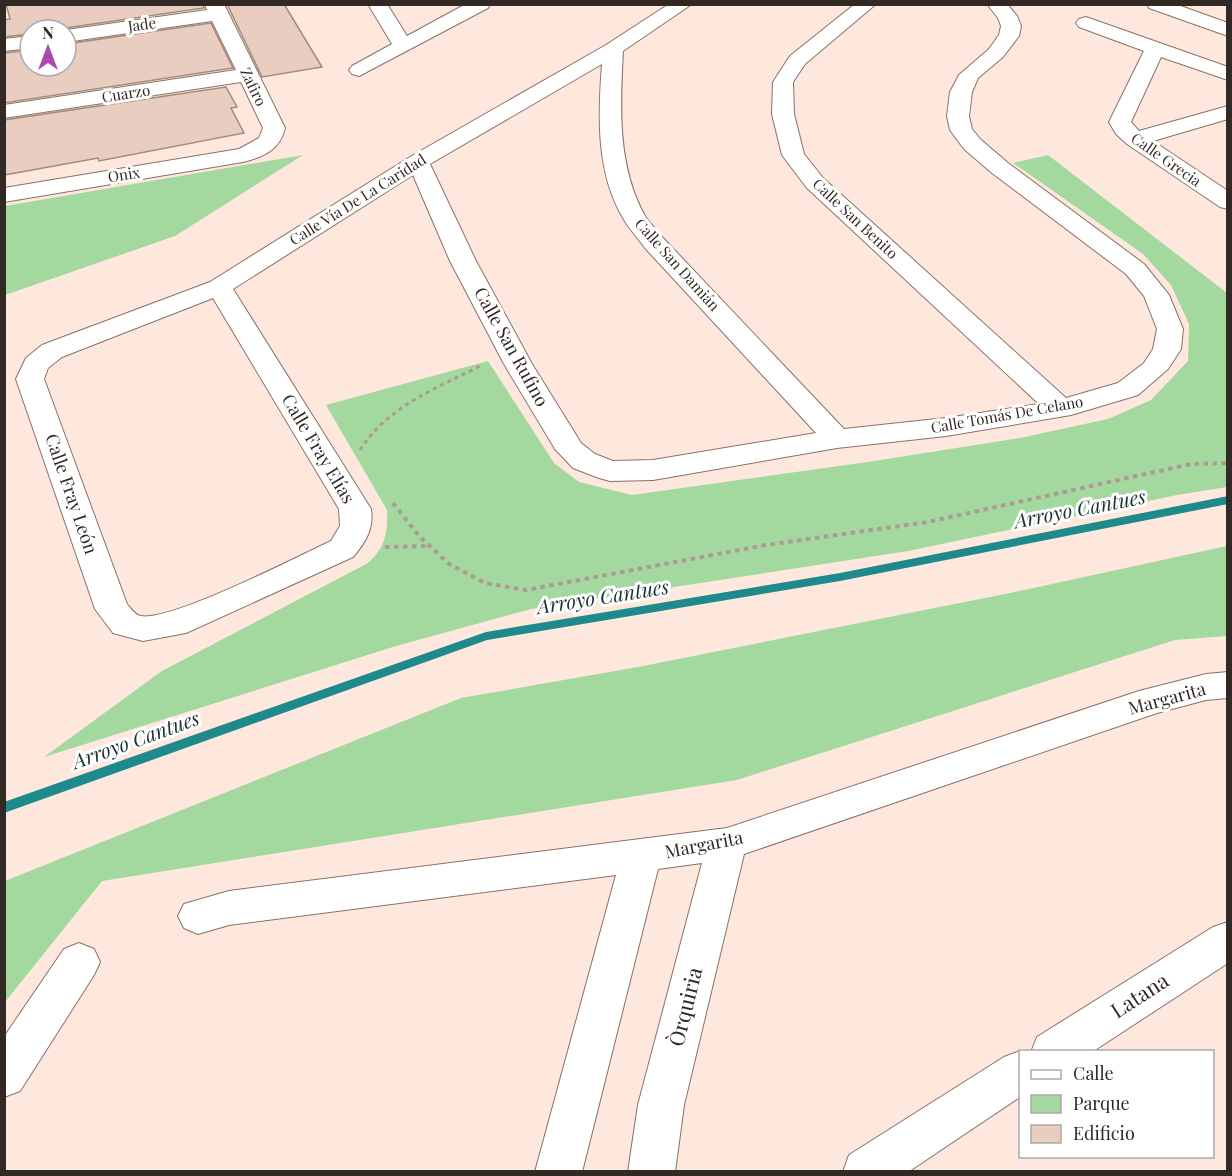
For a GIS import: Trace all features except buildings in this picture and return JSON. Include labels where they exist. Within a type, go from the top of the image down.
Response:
[{"type":"street","points":[[377,4],[403,45]]},
{"type":"street","points":[[359,70],[481,4]]},
{"type":"street","name":"Calle Vía De La Caridad","points":[[30,379],[36,364],[52,351],[219,287],[418,162],[613,49],[683,4]]},
{"type":"street","name":"Calle San Benito","points":[[867,4],[797,60],[783,82],[783,114],[793,155],[815,183],[1061,409]]},
{"type":"street","name":"Calle Tomás De Celano","points":[[653,470],[837,439],[946,427],[1061,409],[1128,390],[1154,369],[1167,349],[1170,329],[1156,295],[1135,269],[1000,168],[972,144],[961,130],[958,117],[961,92],[969,75],[996,53],[1009,36],[1011,26],[1007,16],[996,4]]},
{"type":"street","points":[[1156,4],[1227,30]]},
{"type":"street","name":"Jade","points":[[78,34],[216,9]]},
{"type":"street","name":"Zafiro","points":[[216,9],[274,128],[272,140],[260,149],[243,155]]},
{"type":"street","points":[[1086,23],[1227,74]]},
{"type":"street","name":"Calle Grecia","points":[[1155,48],[1120,122],[1134,139],[1227,202]]},
{"type":"street","name":"Calle San Damián","points":[[613,49],[609,95],[612,146],[619,184],[632,215],[654,243],[837,439]]},
{"type":"street","name":"Cuarzo","points":[[4,112],[247,75]]},
{"type":"street","points":[[1134,139],[1227,112]]},
{"type":"street","name":"Onix","points":[[4,195],[243,155]]},
{"type":"street","name":"Calle San Rufino","points":[[418,162],[463,261],[510,349],[570,449],[584,462],[610,471],[653,470]]},
{"type":"street","name":"Calle Fray Elías","points":[[112,609],[125,624],[143,629],[186,621],[342,549],[353,537],[358,521],[355,509],[219,287]]},
{"type":"street","name":"Calle Fray León","points":[[30,379],[112,609]]},
{"type":"street","name":"Margarita","points":[[198,916],[241,907],[727,844],[1152,701],[1206,687],[1227,685]]},
{"type":"street","name":"Òrquiria","points":[[651,1172],[661,1105],[727,844]]},
{"type":"street","points":[[558,1172],[641,856]]},
{"type":"street","name":"Latana","points":[[1056,1050],[1227,940]]},
{"type":"street","points":[[4,1076],[79,962]]},
{"type":"street","points":[[866,1172],[1019,1073]]},
{"type":"path","points":[[327,464],[358,453],[370,431],[393,413],[510,349]]},
{"type":"path","points":[[391,501],[411,529],[437,556],[466,574],[504,590],[526,590],[766,545],[928,522],[1191,464],[1227,463]]},
{"type":"green space","points":[[303,155],[175,236],[5,295],[5,206]]},
{"type":"green space","points":[[1048,155],[1227,293],[1227,487],[1177,495],[908,551],[531,609],[396,646],[44,757],[162,671],[368,563],[374,557],[384,540],[387,510],[326,405],[488,361],[554,463],[579,482],[632,495],[1020,438],[1108,419],[1151,400],[1188,361],[1189,324],[1171,285],[1143,254],[1013,163]]},
{"type":"green space","points":[[1227,546],[1227,636],[1175,640],[737,780],[102,881],[5,1002],[5,881],[461,698],[638,667],[1010,593]]},
{"type":"waterway","name":"Arroyo Cantues","points":[[4,808],[486,636],[840,577],[1228,500]]}]
